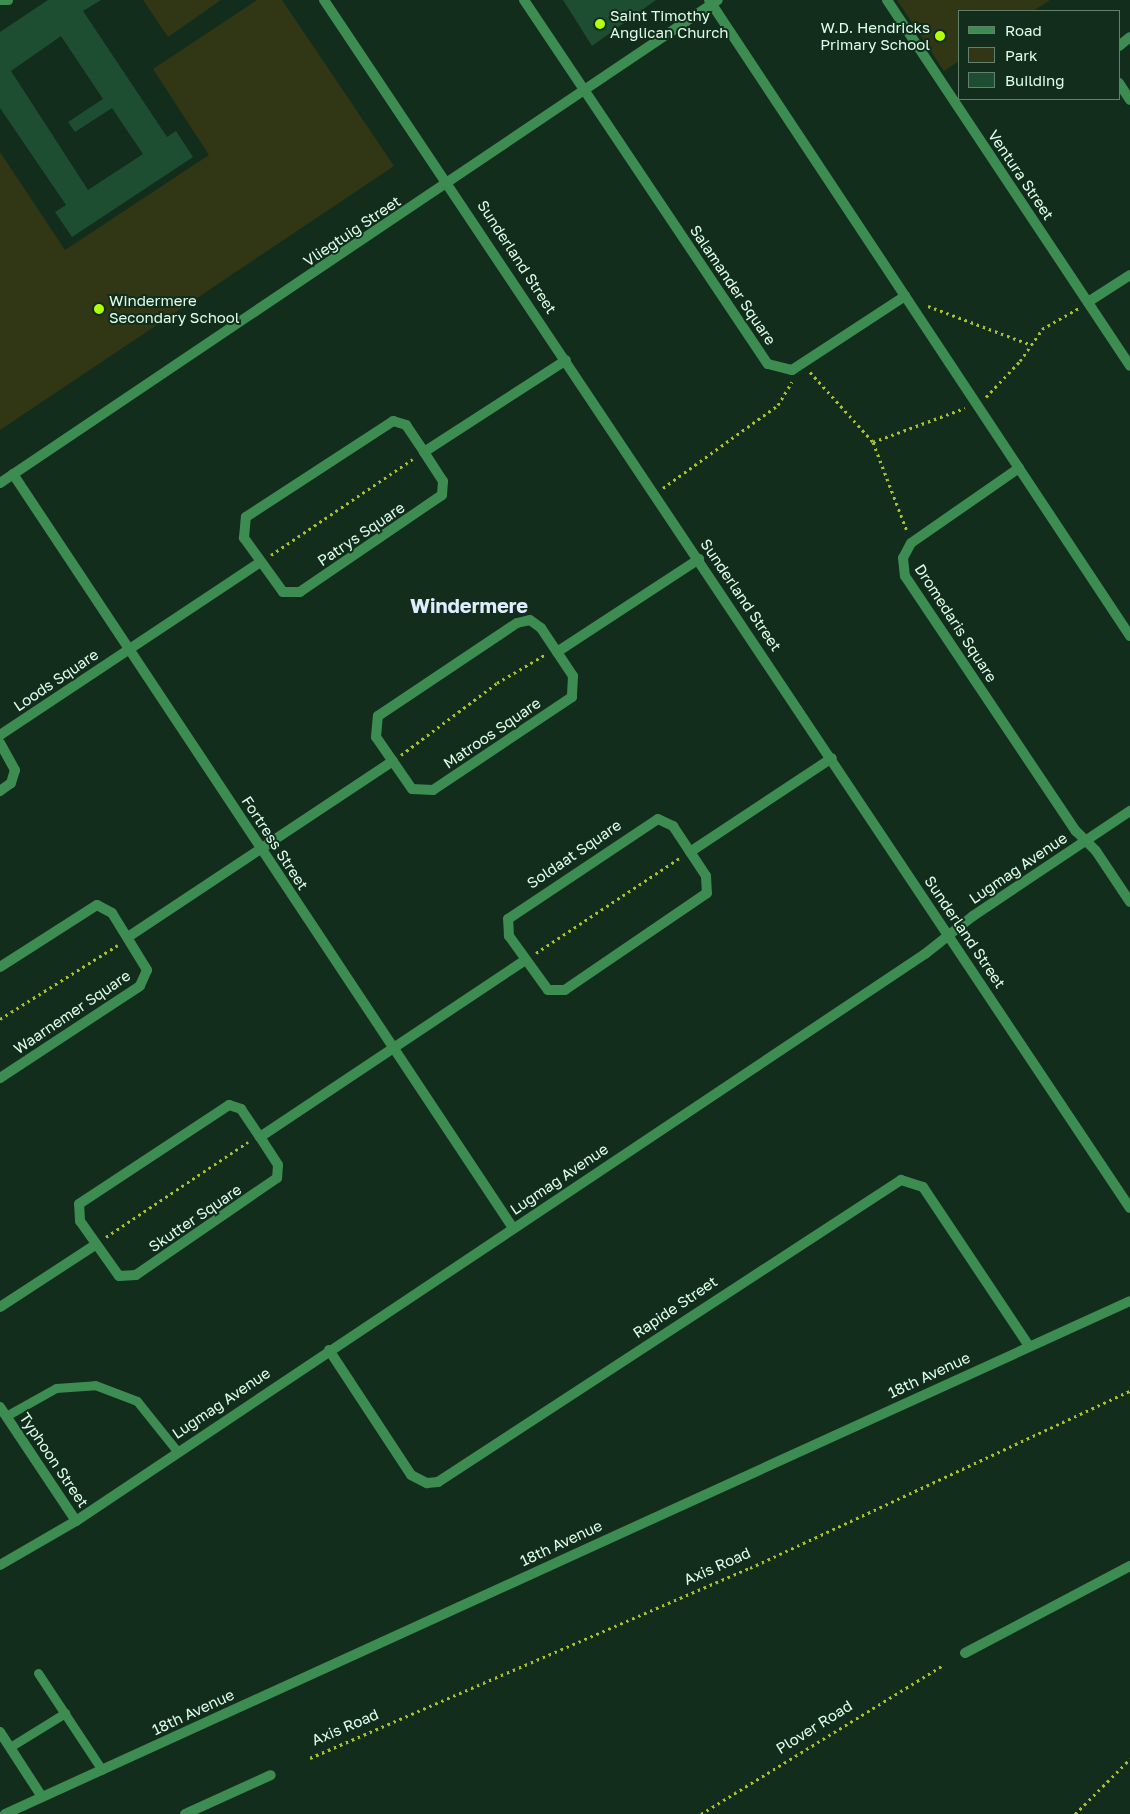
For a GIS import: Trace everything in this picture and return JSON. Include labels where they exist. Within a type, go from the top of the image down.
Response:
[{"type":"street","name":"Sunderland Street","points":[[324,0],[655,492],[1130,1208]]},
{"type":"street","name":"Salamander Square","points":[[524,0],[768,364],[781,371],[803,365],[905,296]]},
{"type":"street","name":"Ventura Street","points":[[887,0],[1130,366]]},
{"type":"street","name":"Vliegtuig Street","points":[[0,483],[447,183],[583,88],[713,1]]},
{"type":"street","points":[[713,1],[1130,636]]},
{"type":"street","points":[[1120,45],[1130,37]]},
{"type":"street","points":[[1120,85],[1130,100]]},
{"type":"street","points":[[1088,302],[1130,275]]},
{"type":"street","points":[[424,452],[566,360]]},
{"type":"street","name":"Patrys Square","points":[[389,422],[406,425],[424,452],[444,486],[440,498],[296,594],[280,590],[242,534],[249,514],[389,422]]},
{"type":"street","points":[[911,543],[1019,468]]},
{"type":"street","name":"Fortress Street","points":[[13,474],[512,1228]]},
{"type":"street","name":"Dromedaris Square","points":[[911,543],[903,558],[905,576],[1130,902]]},
{"type":"street","points":[[557,652],[699,559]]},
{"type":"street","points":[[129,649],[260,562]]},
{"type":"street","name":"Matroos Square","points":[[521,621],[538,624],[575,681],[574,694],[513,738],[428,792],[412,789],[393,761],[375,733],[381,713],[521,621]]},
{"type":"street","name":"Loods Square","points":[[0,735],[129,649]]},
{"type":"street","points":[[0,743],[15,770],[11,783],[0,791]]},
{"type":"street","points":[[690,852],[832,758]]},
{"type":"street","points":[[128,937],[393,761]]},
{"type":"street","name":"Lugmag Avenue","points":[[0,1565],[76,1521],[177,1451],[512,1228],[1130,811]]},
{"type":"street","name":"Soldaat Square","points":[[650,822],[670,823],[690,852],[708,880],[704,896],[561,992],[548,990],[507,932],[510,915],[650,822]]},
{"type":"street","name":"Waarnemer Square","points":[[0,967],[93,906],[110,910],[146,966],[143,982],[0,1078]]},
{"type":"street","points":[[260,1136],[525,960]]},
{"type":"street","name":"Skutter Square","points":[[220,1108],[241,1109],[260,1136],[278,1165],[275,1182],[136,1275],[115,1274],[78,1218],[81,1201],[220,1108]]},
{"type":"street","name":"Rapide Street","points":[[329,1350],[411,1475],[421,1482],[438,1482],[901,1180],[923,1188],[1028,1346]]},
{"type":"street","points":[[0,1308],[95,1245]]},
{"type":"street","name":"18th Avenue","points":[[5,1814],[1130,1300]]},
{"type":"street","name":"Typhoon Street","points":[[0,1407],[76,1521]]},
{"type":"street","points":[[965,1653],[1130,1566]]},
{"type":"street","points":[[0,1732],[42,1797]]},
{"type":"street","points":[[185,1814],[271,1776]]},
{"type":"lane","name":"Typhoon Street","points":[[6,1416],[56,1388],[95,1384],[137,1401],[177,1451]]},
{"type":"lane","points":[[38,1673],[102,1770]]},
{"type":"lane","points":[[10,1747],[65,1714]]},
{"type":"path","points":[[905,296],[1028,344]]},
{"type":"path","points":[[873,442],[977,404],[1020,361],[1028,344],[1042,329],[1088,302]]},
{"type":"path","points":[[655,492],[778,405],[803,365],[873,442],[911,543]]},
{"type":"path","points":[[260,562],[424,452]]},
{"type":"path","points":[[393,761],[497,683],[557,652]]},
{"type":"path","points":[[525,960],[690,852]]},
{"type":"path","points":[[0,1019],[128,937]]},
{"type":"path","points":[[95,1245],[197,1173],[260,1136]]},
{"type":"path","name":"Axis Road","points":[[310,1758],[750,1568],[1130,1391]]},
{"type":"path","name":"Plover Road","points":[[701,1814],[943,1665]]},
{"type":"path","points":[[1075,1814],[1130,1759]]},
{"type":"green space","points":[[143,0],[221,0],[168,37]]},
{"type":"green space","name":"Windermere Secondary School","points":[[257,0],[282,0],[394,166],[0,430],[0,152],[65,250],[209,155],[153,69]]},
{"type":"green space","name":"W.D. Hendricks Primary School","points":[[897,0],[1050,0],[1035,10],[958,10],[958,62],[944,71]]},
{"type":"building","points":[[48,0],[101,0],[83,11],[167,137],[176,131],[193,157],[72,237],[55,212],[66,205],[0,108],[0,32]],"holes":[[[61,36],[103,99],[68,122],[75,132],[112,108],[143,154],[88,190],[11,71]]]},
{"type":"building","name":"Saint Timothy Anglican Church","points":[[563,0],[656,0],[592,46]]},
{"type":"place","name":"Saint Timothy Anglican Church","points":[[600,24]]},
{"type":"place","name":"W.D. Hendricks Primary School","points":[[940,36]]},
{"type":"place","name":"Windermere Secondary School","points":[[99,309]]},
{"type":"district","name":"Windermere","points":[[469,605]]}]
